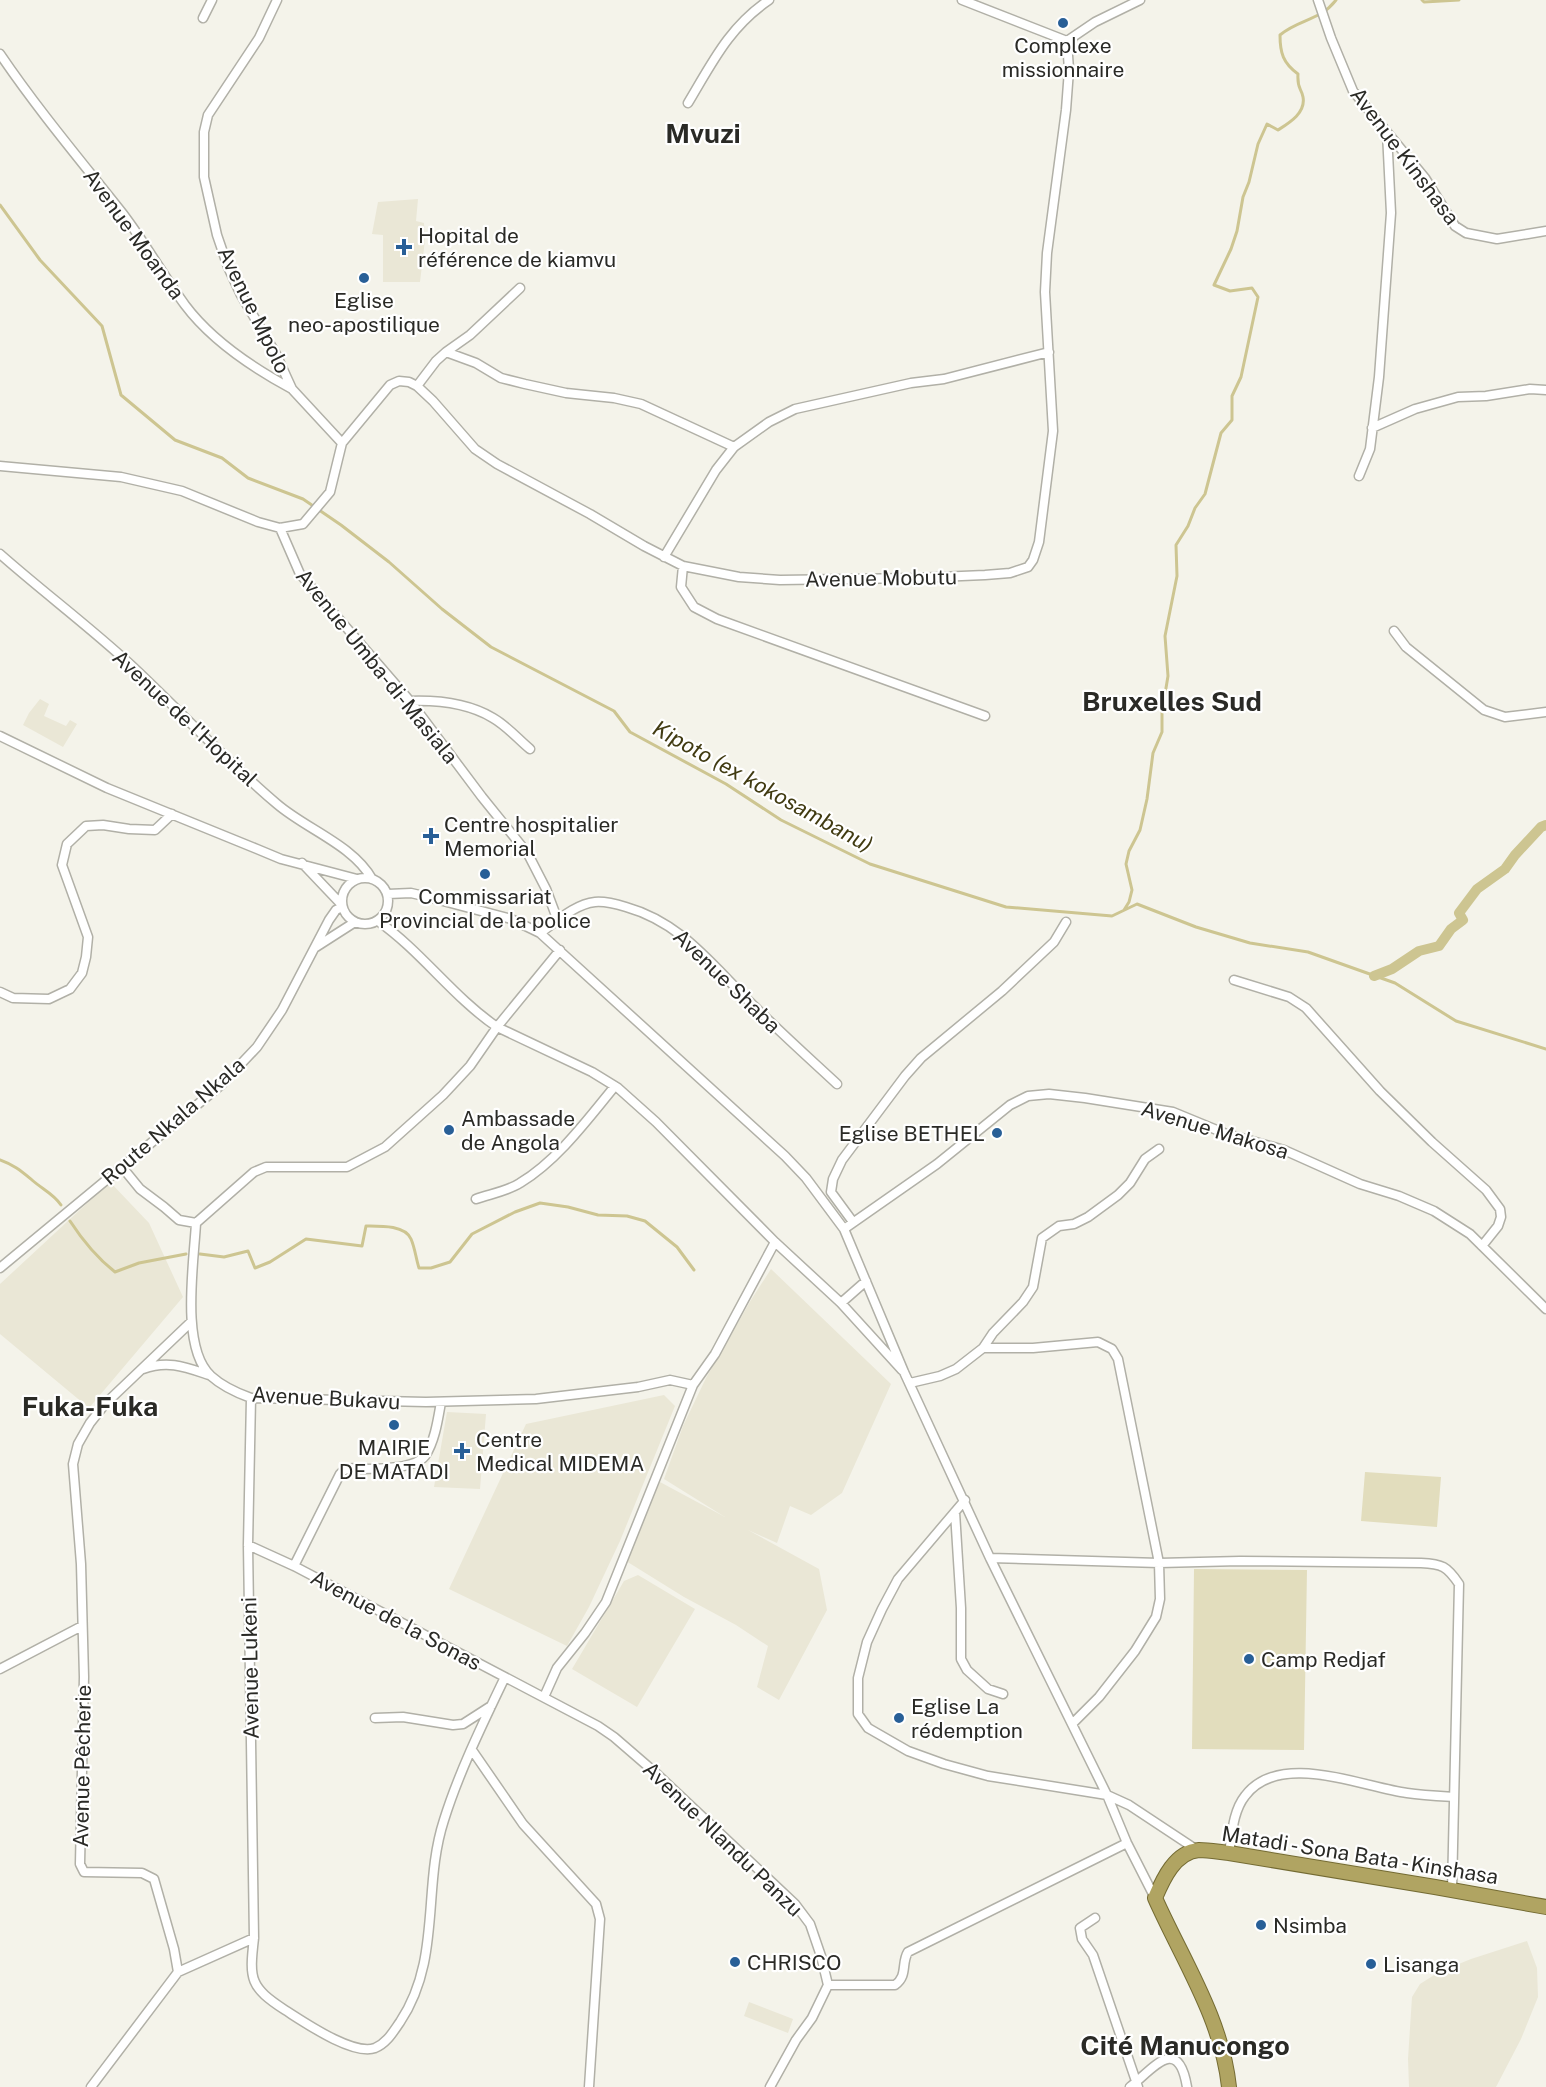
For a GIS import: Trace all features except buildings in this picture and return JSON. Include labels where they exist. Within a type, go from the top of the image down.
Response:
[{"type":"highway","name":"Matadi - Sona Bata - Kinshasa","points":[[1155,1898],[1170,1869],[1180,1858],[1198,1850],[1229,1853],[1546,1907]]},
{"type":"highway","points":[[1155,1898],[1195,1979],[1217,2036],[1229,2087]]},
{"type":"street","points":[[203,18],[212,0]]},
{"type":"street","name":"Avenue Mpolo","points":[[277,0],[259,38],[208,115],[204,132],[204,159],[209,204],[228,267],[241,295],[276,354],[292,389]]},
{"type":"street","points":[[688,103],[732,32],[751,12],[769,0]]},
{"type":"street","points":[[962,0],[1067,41],[1095,22],[1140,0]]},
{"type":"street","name":"Avenue Kinshasa","points":[[1319,4],[1353,92],[1425,178],[1455,226],[1466,233],[1497,239],[1546,231]]},
{"type":"street","name":"Avenue Mobutu","points":[[417,386],[475,449],[497,464],[683,566],[739,577],[780,580],[973,576],[1010,573],[1028,567],[1039,542],[1053,431],[1045,292],[1047,253],[1066,110],[1069,70],[1067,41]]},
{"type":"street","name":"Avenue Moanda","points":[[0,54],[48,121],[135,230],[186,306],[202,324],[257,370],[292,389]]},
{"type":"street","points":[[1359,476],[1370,449],[1378,377],[1391,213],[1387,132]]},
{"type":"street","points":[[0,466],[122,477],[191,494],[258,522],[280,528],[303,524],[330,492],[342,443],[390,384],[399,381],[417,386],[436,361],[470,335],[520,288]]},
{"type":"street","points":[[446,352],[476,363],[501,378],[567,393],[614,398],[641,404],[734,447]]},
{"type":"street","points":[[664,557],[716,470],[734,447],[769,422],[795,409],[911,383],[944,379],[1049,352]]},
{"type":"street","points":[[292,389],[342,443]]},
{"type":"street","points":[[1372,428],[1415,409],[1458,397],[1486,396],[1530,389],[1546,390]]},
{"type":"street","name":"Avenue Umba-di-Masiala","points":[[280,528],[300,574],[410,701],[528,854],[546,889],[558,921]]},
{"type":"street","name":"Avenue de l'Hopital","points":[[0,554],[130,664],[278,805],[309,828],[346,850],[361,863],[372,879]]},
{"type":"street","points":[[683,566],[681,587],[694,607],[717,619],[985,716]]},
{"type":"street","points":[[1394,631],[1406,647],[1484,710],[1505,717],[1546,712]]},
{"type":"street","points":[[410,701],[449,702],[474,709],[495,719],[530,749]]},
{"type":"street","points":[[0,736],[107,788],[281,859],[302,863],[357,879],[372,879],[384,887],[388,894],[385,914],[378,921],[363,925],[348,918],[342,905],[302,863]]},
{"type":"street","points":[[0,993],[13,998],[49,999],[70,989],[82,973],[88,937],[62,865],[67,844],[86,826],[103,825],[155,830],[172,814]]},
{"type":"street","points":[[342,905],[345,888],[357,879]]},
{"type":"street","points":[[388,894],[411,893],[428,897],[511,919],[540,933],[785,1156],[806,1178],[844,1229],[904,1372],[990,1558],[1107,1795],[1126,1843],[1155,1898]]},
{"type":"street","name":"Avenue Shaba","points":[[540,933],[582,906],[598,902],[612,903],[644,912],[669,925],[692,943],[752,1004],[837,1084]]},
{"type":"street","name":"Route Nkala Nkala","points":[[0,1268],[221,1085],[257,1047],[282,1010],[332,915],[342,905]]},
{"type":"street","points":[[378,921],[402,938],[469,1007],[497,1027],[592,1072],[615,1086],[656,1122],[775,1242],[841,1303],[904,1372]]},
{"type":"street","points":[[315,948],[355,922]]},
{"type":"street","points":[[853,1222],[831,1192],[833,1179],[842,1160],[921,1058],[1002,991],[1054,942],[1066,922]]},
{"type":"street","points":[[209,1375],[198,1355],[191,1323],[196,1223],[254,1172],[266,1167],[347,1167],[385,1147],[443,1095],[470,1066],[497,1027],[560,950]]},
{"type":"street","points":[[1234,980],[1289,997],[1306,1008],[1380,1091],[1486,1190],[1500,1209],[1501,1217],[1498,1226],[1482,1246]]},
{"type":"street","points":[[476,1199],[519,1184],[543,1167],[615,1086]]},
{"type":"street","name":"Avenue Makosa","points":[[844,1229],[937,1164],[1010,1106],[1028,1096],[1049,1094],[1173,1112],[1224,1133],[1284,1150],[1360,1184],[1434,1211],[1458,1225],[1546,1309]]},
{"type":"street","points":[[910,1383],[940,1376],[956,1369],[983,1348],[1033,1287],[1042,1238],[1059,1226],[1074,1224],[1118,1195],[1130,1183],[1145,1159],[1159,1149]]},
{"type":"street","points":[[122,1167],[140,1189],[179,1220],[196,1223]]},
{"type":"street","points":[[544,1696],[557,1668],[585,1634],[606,1602],[693,1385],[715,1354],[775,1242]]},
{"type":"street","points":[[841,1303],[866,1281]]},
{"type":"street","name":"Avenue Pêcherie","points":[[178,1972],[174,1949],[154,1880],[142,1873],[84,1872],[80,1864],[84,1677],[81,1564],[73,1464],[78,1444],[90,1423],[105,1404],[191,1323]]},
{"type":"street","points":[[983,1348],[1033,1348],[1098,1342],[1112,1349],[1118,1359],[1159,1563],[1160,1599],[1156,1617],[1136,1651],[1099,1697],[1072,1724]]},
{"type":"street","name":"Avenue Bukavu","points":[[139,1370],[159,1363],[179,1366],[209,1375],[226,1387],[251,1398],[441,1402],[536,1399],[638,1387],[670,1380],[693,1385]]},
{"type":"street","name":"Avenue Lukeni","points":[[251,1398],[248,1545],[254,1983],[266,1997],[319,2032],[363,2050],[381,2045],[409,2009],[421,1981],[429,1945],[437,1847],[444,1819],[505,1677]]},
{"type":"street","points":[[294,1566],[340,1474],[348,1468],[380,1470],[404,1466],[421,1460],[434,1434],[441,1402]]},
{"type":"street","points":[[965,1500],[898,1579],[882,1610],[867,1642],[858,1678],[858,1714],[868,1728],[908,1751],[944,1764],[988,1776],[1107,1795],[1145,1815],[1198,1850]]},
{"type":"street","points":[[955,1512],[961,1608],[961,1659],[967,1670],[988,1689],[1003,1694]]},
{"type":"street","name":"Avenue de la Sonas","points":[[248,1545],[294,1566],[544,1696]]},
{"type":"street","points":[[990,1558],[1159,1563],[1240,1561],[1438,1563],[1450,1570],[1459,1584],[1452,1890]]},
{"type":"street","points":[[0,1669],[82,1626]]},
{"type":"street","name":"Avenue Nlandu Panzu","points":[[544,1696],[614,1737],[658,1775],[795,1904],[810,1924],[828,1984]]},
{"type":"street","points":[[375,1718],[403,1717],[453,1725],[463,1724],[491,1706]]},
{"type":"street","points":[[472,1750],[523,1824],[596,1904],[600,1919],[589,2087]]},
{"type":"street","points":[[1229,1853],[1234,1819],[1243,1798],[1252,1787],[1270,1778],[1291,1773],[1318,1774],[1406,1793],[1453,1797]]},
{"type":"street","points":[[770,2087],[796,2040],[812,2018],[828,1984],[895,1985],[902,1980],[905,1956],[908,1952],[1126,1843]]},
{"type":"street","points":[[1095,1918],[1080,1928],[1082,1939],[1093,1955],[1135,2085],[1161,2060],[1171,2060],[1179,2063],[1184,2072],[1187,2087]]},
{"type":"street","points":[[91,2087],[178,1972],[254,1938]]},
{"type":"shaded area","name":"Hopital de référence de kiamvu","points":[[418,199],[416,221],[424,223],[425,240],[420,282],[383,282],[383,235],[372,234],[378,202]]},
{"type":"shaded area","points":[[40,699],[49,704],[44,716],[66,726],[70,720],[77,724],[63,747],[23,725]]},
{"type":"shaded area","points":[[110,1182],[149,1223],[183,1297],[89,1408],[0,1334],[0,1284]]},
{"type":"shaded area","points":[[771,1269],[891,1384],[842,1493],[811,1515],[790,1506],[777,1543],[748,1530],[819,1569],[827,1610],[779,1700],[757,1687],[768,1646],[626,1561],[642,1518],[660,1482],[725,1517],[664,1479],[683,1426],[706,1378]]},
{"type":"shaded area","points":[[664,1395],[675,1406],[620,1541],[589,1607],[567,1646],[449,1589],[526,1424]]},
{"type":"shaded area","name":"Centre Medical MIDEMA","points":[[447,1412],[486,1414],[480,1489],[434,1487]]},
{"type":"shaded area","points":[[1365,1472],[1441,1477],[1437,1527],[1361,1521]]},
{"type":"shaded area","name":"Camp Redjaf","points":[[1194,1569],[1307,1570],[1304,1750],[1192,1749]]},
{"type":"shaded area","points":[[638,1575],[695,1609],[637,1707],[572,1669],[624,1581]]},
{"type":"shaded area","points":[[1527,1941],[1537,1968],[1538,1997],[1521,2039],[1496,2087],[1409,2087],[1408,2059],[1412,1997],[1420,1984],[1439,1972],[1471,1959]]},
{"type":"shaded area","name":"CHRISCO","points":[[749,2002],[793,2019],[788,2033],[744,2016]]},
{"type":"waterway","points":[[1124,910],[1132,890],[1126,864],[1129,851],[1140,830],[1153,753],[1162,732],[1162,712],[1168,676],[1165,636],[1177,576],[1176,545],[1205,494],[1221,433],[1232,420],[1232,396],[1241,377],[1258,297],[1252,288],[1230,291],[1214,285],[1237,231],[1243,197],[1258,144],[1267,124],[1278,130],[1296,117],[1302,108],[1303,97],[1298,74],[1283,57],[1280,35],[1323,12],[1336,0]]},
{"type":"waterway","points":[[1422,0],[1424,2],[1459,0]]},
{"type":"waterway","name":"Kipoto (ex kokosambanu)","points":[[0,205],[40,260],[102,326],[121,395],[175,440],[222,458],[248,478],[303,499],[389,562],[442,609],[491,647],[614,711],[630,732],[726,784],[781,820],[870,864],[1006,907],[1112,916],[1137,904],[1196,927],[1250,943],[1308,952],[1395,983],[1456,1021],[1546,1049]]},
{"type":"waterway","points":[[1374,976],[1392,969],[1419,951],[1439,946],[1451,929],[1463,920],[1459,913],[1477,889],[1505,869],[1541,827],[1546,825]]},
{"type":"waterway","points":[[0,1160],[21,1171],[61,1205]]},
{"type":"waterway","points":[[200,1254],[224,1257],[248,1251],[255,1268],[270,1262],[306,1239],[362,1246],[366,1226],[385,1226],[408,1234],[419,1268],[431,1268],[450,1262],[472,1234],[515,1212],[540,1203],[598,1215],[627,1216],[645,1221],[677,1247],[694,1270]]},
{"type":"waterway","points":[[70,1221],[90,1248],[115,1272],[139,1263],[186,1254]]},
{"type":"place","name":"Complexe missionnaire","points":[[1063,23]]},
{"type":"place","name":"Hopital de référence de kiamvu","points":[[404,247]]},
{"type":"place","name":"Eglise neo-apostilique","points":[[364,278]]},
{"type":"place","name":"Centre hospitalier Memorial","points":[[431,836]]},
{"type":"place","name":"Commissariat Provincial de la police","points":[[485,874]]},
{"type":"place","name":"Ambassade de Angola","points":[[449,1130]]},
{"type":"place","name":"Eglise BETHEL","points":[[997,1133]]},
{"type":"place","name":"MAIRIE DE MATADI","points":[[394,1425]]},
{"type":"place","name":"Centre Medical MIDEMA","points":[[462,1451]]},
{"type":"place","name":"Camp Redjaf","points":[[1249,1659]]},
{"type":"place","name":"Eglise La rédemption","points":[[899,1718]]},
{"type":"place","name":"Nsimba","points":[[1261,1925]]},
{"type":"place","name":"CHRISCO","points":[[735,1962]]},
{"type":"place","name":"Lisanga","points":[[1371,1964]]},
{"type":"district","name":"Mvuzi","points":[[703,133]]},
{"type":"district","name":"Bruxelles Sud","points":[[1172,701]]},
{"type":"district","name":"Fuka-Fuka","points":[[90,1406]]},
{"type":"district","name":"Cité Manucongo","points":[[1185,2045]]}]
